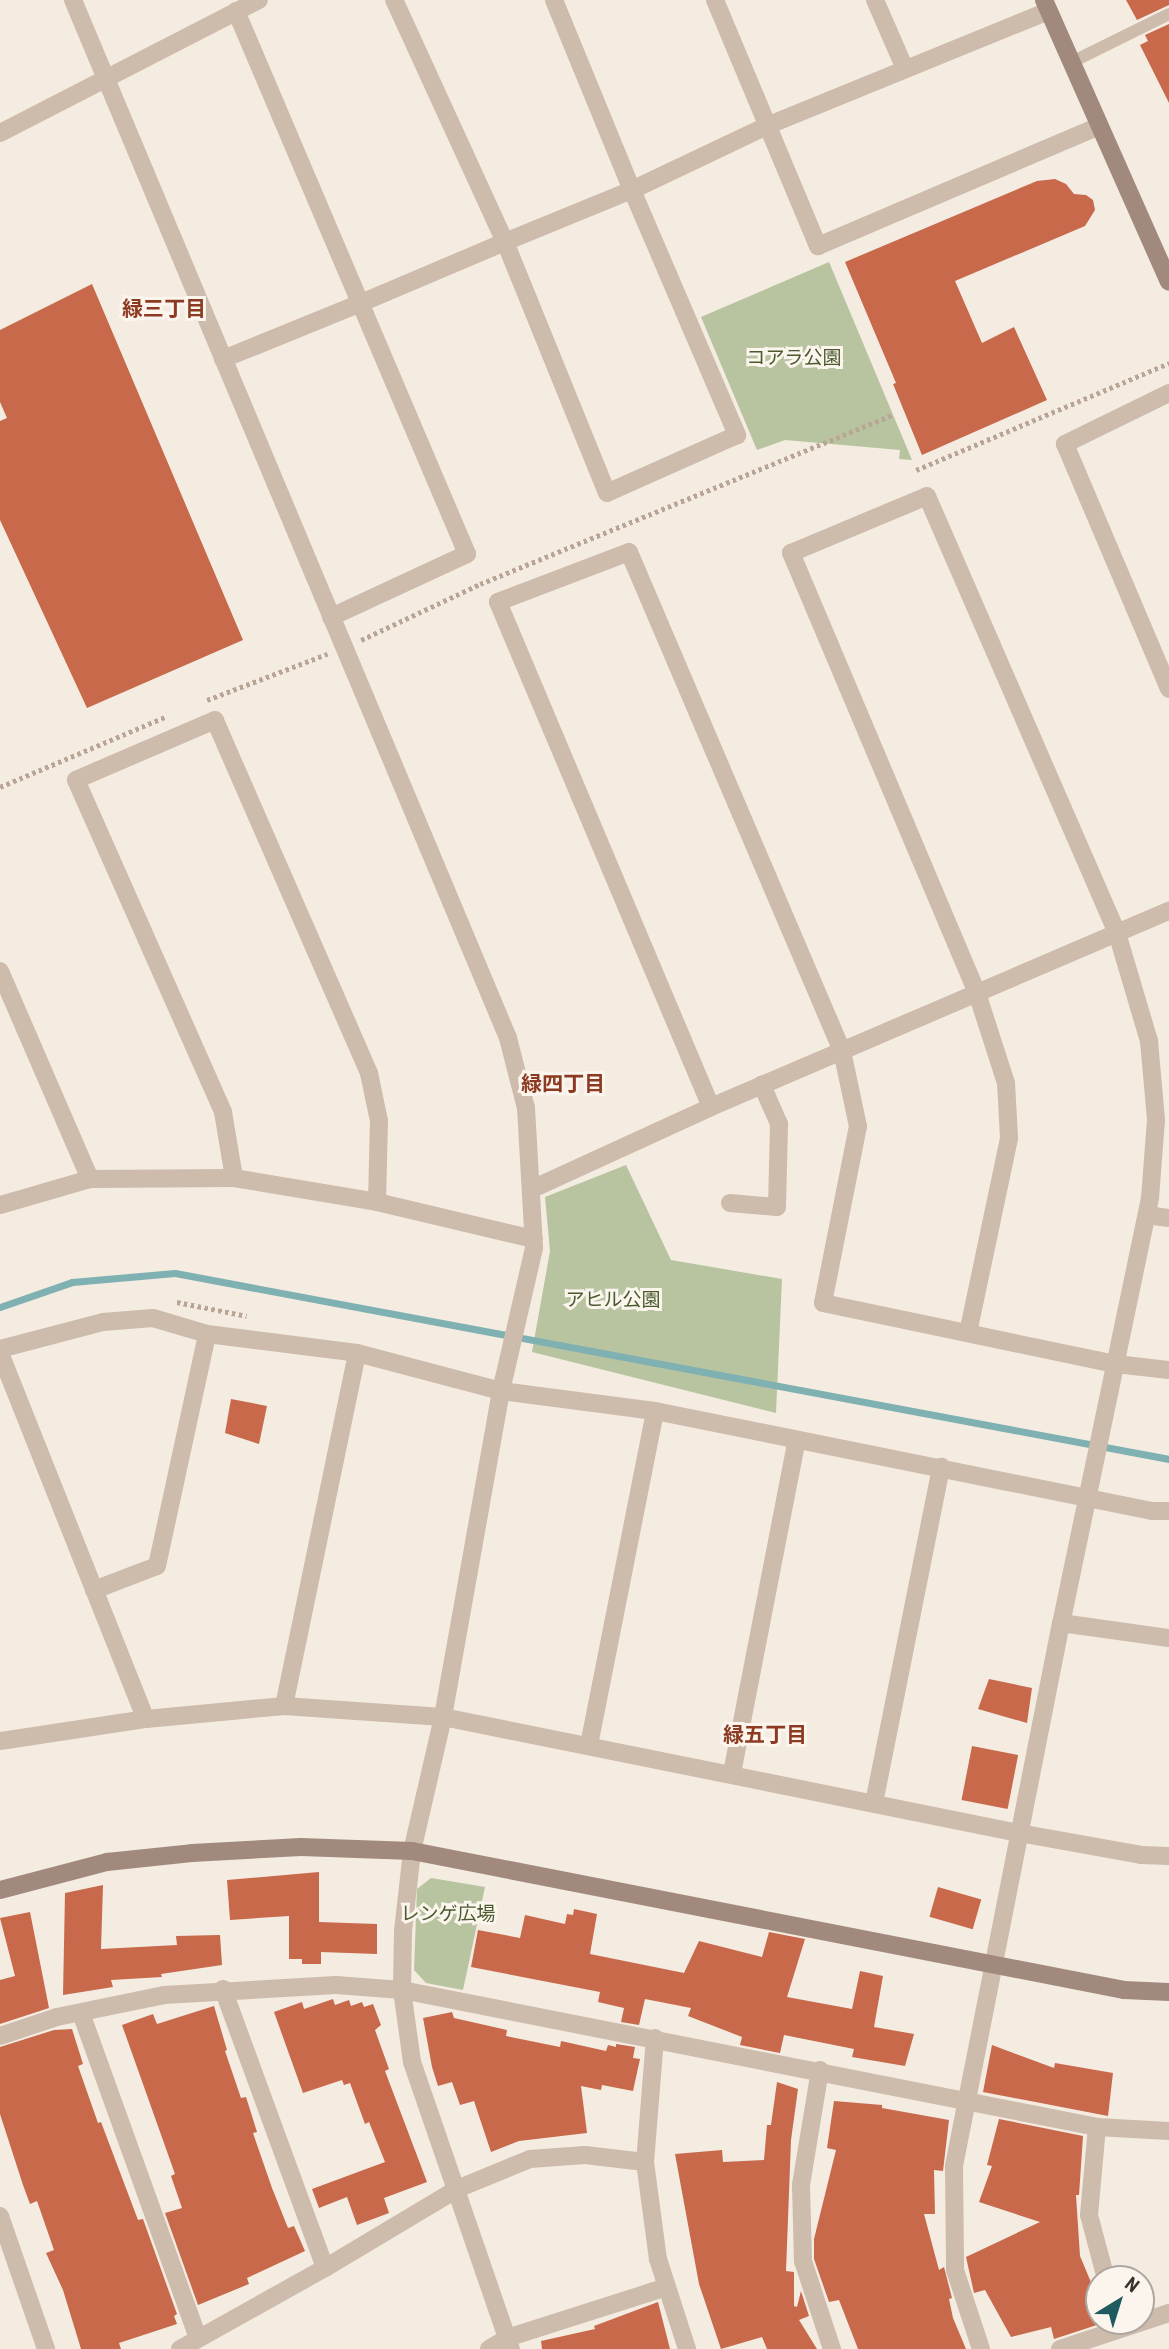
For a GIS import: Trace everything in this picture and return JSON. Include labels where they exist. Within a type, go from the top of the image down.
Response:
[{"type":"street","points":[[73,0],[508,1038],[526,1108],[534,1239],[501,1391],[443,1717],[412,1851],[403,1931],[402,1990],[412,2062],[509,2344]]},
{"type":"street","points":[[0,133],[259,0]]},
{"type":"street","points":[[394,0],[505,242],[607,492],[737,435],[554,0]]},
{"type":"street","points":[[715,0],[818,246],[1100,126]]},
{"type":"street","points":[[875,0],[905,69]]},
{"type":"street","points":[[223,359],[632,190],[769,125],[1047,6],[1169,282]]},
{"type":"street","points":[[236,11],[467,554],[331,617]]},
{"type":"street","points":[[1169,393],[1065,444],[1169,689]]},
{"type":"street","points":[[968,1333],[1009,1139],[1006,1083],[977,993],[791,553],[927,496],[1117,933],[1149,1041],[1156,1120],[1147,1215],[1061,1623],[954,2166],[955,2270],[981,2349]]},
{"type":"street","points":[[711,1107],[498,602],[629,552],[842,1051],[858,1126],[823,1303],[1115,1364],[1169,1370]]},
{"type":"street","points":[[234,1178],[223,1112],[76,780],[215,720],[369,1073],[379,1121],[377,1202]]},
{"type":"street","points":[[532,1189],[711,1107],[1169,911]]},
{"type":"street","points":[[0,971],[90,1179]]},
{"type":"street","points":[[730,1203],[777,1207],[779,1124],[762,1085]]},
{"type":"street","points":[[0,1205],[90,1179],[234,1178],[377,1202],[534,1239]]},
{"type":"street","points":[[1147,1215],[1169,1218]]},
{"type":"street","points":[[146,1719],[0,1351],[103,1321],[153,1318],[207,1334],[357,1353],[501,1391],[655,1411],[1088,1499],[1152,1511],[1169,1511]]},
{"type":"street","points":[[94,1590],[157,1566],[207,1334]]},
{"type":"street","points":[[284,1706],[357,1353]]},
{"type":"street","points":[[589,1745],[655,1411]]},
{"type":"street","points":[[732,1773],[797,1440]]},
{"type":"street","points":[[874,1803],[941,1467]]},
{"type":"street","points":[[1061,1623],[1169,1638]]},
{"type":"street","points":[[0,1741],[146,1719],[284,1706],[443,1717],[732,1773],[1019,1833],[1141,1855],[1169,1856]]},
{"type":"street","points":[[0,1889],[107,1862],[192,1853],[301,1847],[412,1851],[1124,1990],[1169,1992]]},
{"type":"street","points":[[0,2036],[81,2012],[164,1995],[223,1989],[337,1984],[402,1990],[820,2070],[1097,2127],[1169,2131]]},
{"type":"street","points":[[223,1989],[325,2268]]},
{"type":"street","points":[[81,2012],[198,2338]]},
{"type":"street","points":[[655,2038],[645,2162],[658,2259],[687,2349]]},
{"type":"street","points":[[820,2070],[801,2185],[803,2261],[832,2349]]},
{"type":"street","points":[[1097,2127],[1089,2215],[1102,2265]]},
{"type":"street","points":[[180,2349],[325,2268],[457,2189],[530,2159],[584,2155],[645,2162]]},
{"type":"street","points":[[0,2216],[46,2349]]},
{"type":"street","points":[[489,2349],[667,2287]]},
{"type":"street","points":[[1060,2349],[1095,2335]]},
{"type":"lane","points":[[1072,62],[1169,14]]},
{"type":"path","points":[[916,470],[1169,363]]},
{"type":"path","points":[[204,701],[343,648],[480,584],[892,415]]},
{"type":"path","points":[[0,787],[179,711]]},
{"type":"green space","name":"コアラ公園","points":[[829,262],[912,460],[899,459],[900,450],[785,440],[757,450],[701,317]]},
{"type":"green space","name":"アヒル公園","points":[[626,1165],[671,1260],[782,1279],[776,1413],[532,1352],[550,1251],[545,1197]]},
{"type":"green space","name":"レンゲ広場","points":[[431,1878],[485,1887],[463,1990],[426,1983],[414,1970],[417,1889]]},
{"type":"building","points":[[1126,0],[1169,0],[1169,5],[1137,20]]},
{"type":"building","points":[[1169,24],[1169,103],[1140,45],[1148,41],[1145,35]]},
{"type":"building","points":[[1055,179],[1066,184],[1074,194],[1086,195],[1093,200],[1095,210],[1085,226],[955,281],[982,343],[1014,327],[1047,400],[922,455],[893,384],[896,383],[845,262],[1037,181]]},
{"type":"building","points":[[92,284],[243,640],[87,708],[0,520],[0,421],[7,418],[0,402],[0,330]]},
{"type":"building","points":[[231,1399],[267,1406],[259,1444],[225,1433]]},
{"type":"building","points":[[989,1679],[1032,1688],[1027,1723],[978,1709]]},
{"type":"building","points":[[972,1746],[1018,1755],[1008,1809],[962,1800]]},
{"type":"building","points":[[319,1872],[319,1922],[377,1924],[377,1954],[321,1952],[321,1964],[302,1964],[302,1959],[289,1959],[289,1916],[230,1920],[227,1880]]},
{"type":"building","points":[[103,1885],[101,1949],[177,1945],[176,1936],[220,1935],[222,1965],[161,1974],[162,1977],[111,1980],[113,1987],[63,1995],[65,1893]]},
{"type":"building","points":[[938,1887],[981,1899],[973,1929],[929,1917]]},
{"type":"building","points":[[574,1909],[597,1914],[590,1954],[684,1973],[699,1941],[762,1957],[769,1932],[805,1939],[787,1997],[852,2009],[860,1971],[883,1976],[874,2027],[914,2034],[905,2066],[852,2057],[854,2049],[784,2035],[780,2053],[740,2045],[742,2037],[688,2016],[691,2008],[645,1999],[639,2025],[621,2022],[624,2008],[598,2002],[600,1992],[471,1967],[478,1930],[520,1938],[525,1915],[565,1924],[567,1914],[573,1915]]},
{"type":"building","points":[[30,1912],[49,2008],[0,2024],[0,1980],[15,1976],[0,1918]]},
{"type":"building","points":[[333,1999],[335,2005],[349,2000],[351,2006],[362,2002],[364,2007],[373,2004],[381,2025],[375,2030],[389,2069],[385,2071],[427,2182],[384,2198],[389,2213],[357,2225],[347,2197],[319,2208],[312,2189],[385,2162],[369,2122],[365,2124],[350,2083],[344,2085],[342,2080],[303,2093],[274,2012],[302,2002],[304,2009]]},
{"type":"building","points":[[214,2006],[227,2050],[225,2051],[241,2098],[246,2097],[257,2132],[253,2133],[272,2188],[288,2228],[294,2226],[305,2251],[247,2278],[249,2284],[198,2305],[165,2213],[182,2208],[171,2176],[175,2174],[122,2025],[153,2014],[157,2024]]},
{"type":"building","points":[[452,2012],[454,2018],[507,2030],[506,2036],[560,2047],[561,2041],[606,2051],[608,2045],[635,2047],[633,2058],[640,2059],[633,2091],[602,2085],[601,2090],[581,2086],[587,2133],[519,2141],[491,2152],[474,2101],[460,2105],[452,2082],[438,2086],[432,2067],[423,2018]]},
{"type":"building","points":[[72,2029],[83,2064],[78,2066],[98,2123],[101,2122],[138,2220],[143,2219],[177,2314],[174,2316],[177,2324],[119,2343],[121,2349],[81,2349],[63,2290],[46,2253],[54,2250],[37,2201],[30,2204],[0,2114],[0,2047],[54,2030]]},
{"type":"building","points":[[992,2045],[1054,2068],[1055,2063],[1113,2073],[1108,2116],[983,2092]]},
{"type":"building","points":[[777,2082],[798,2089],[791,2140],[786,2271],[794,2272],[794,2306],[797,2307],[801,2291],[809,2316],[799,2320],[817,2349],[767,2349],[762,2337],[721,2349],[699,2284],[675,2154],[722,2150],[723,2162],[764,2160],[767,2125],[771,2125]]},
{"type":"building","points":[[834,2101],[882,2105],[882,2108],[949,2120],[943,2171],[934,2170],[935,2214],[924,2214],[939,2270],[944,2267],[952,2298],[949,2299],[953,2318],[966,2349],[858,2349],[839,2300],[829,2302],[814,2259],[814,2239],[836,2150],[827,2148]]},
{"type":"building","points":[[999,2119],[1083,2136],[1079,2195],[1076,2195],[1080,2256],[1085,2268],[1085,2329],[1054,2339],[1051,2327],[1011,2337],[985,2290],[974,2293],[966,2257],[1040,2222],[979,2202],[992,2166],[987,2165]]},
{"type":"building","points":[[658,2302],[670,2349],[542,2349],[541,2341],[595,2329],[594,2326]]},
{"type":"waterway","points":[[0,1307],[72,1282],[175,1273],[1169,1459]]},
{"type":"district","name":"緑三丁目","points":[[164,309]]},
{"type":"district","name":"緑四丁目","points":[[563,1084]]},
{"type":"district","name":"緑五丁目","points":[[765,1735]]}]
